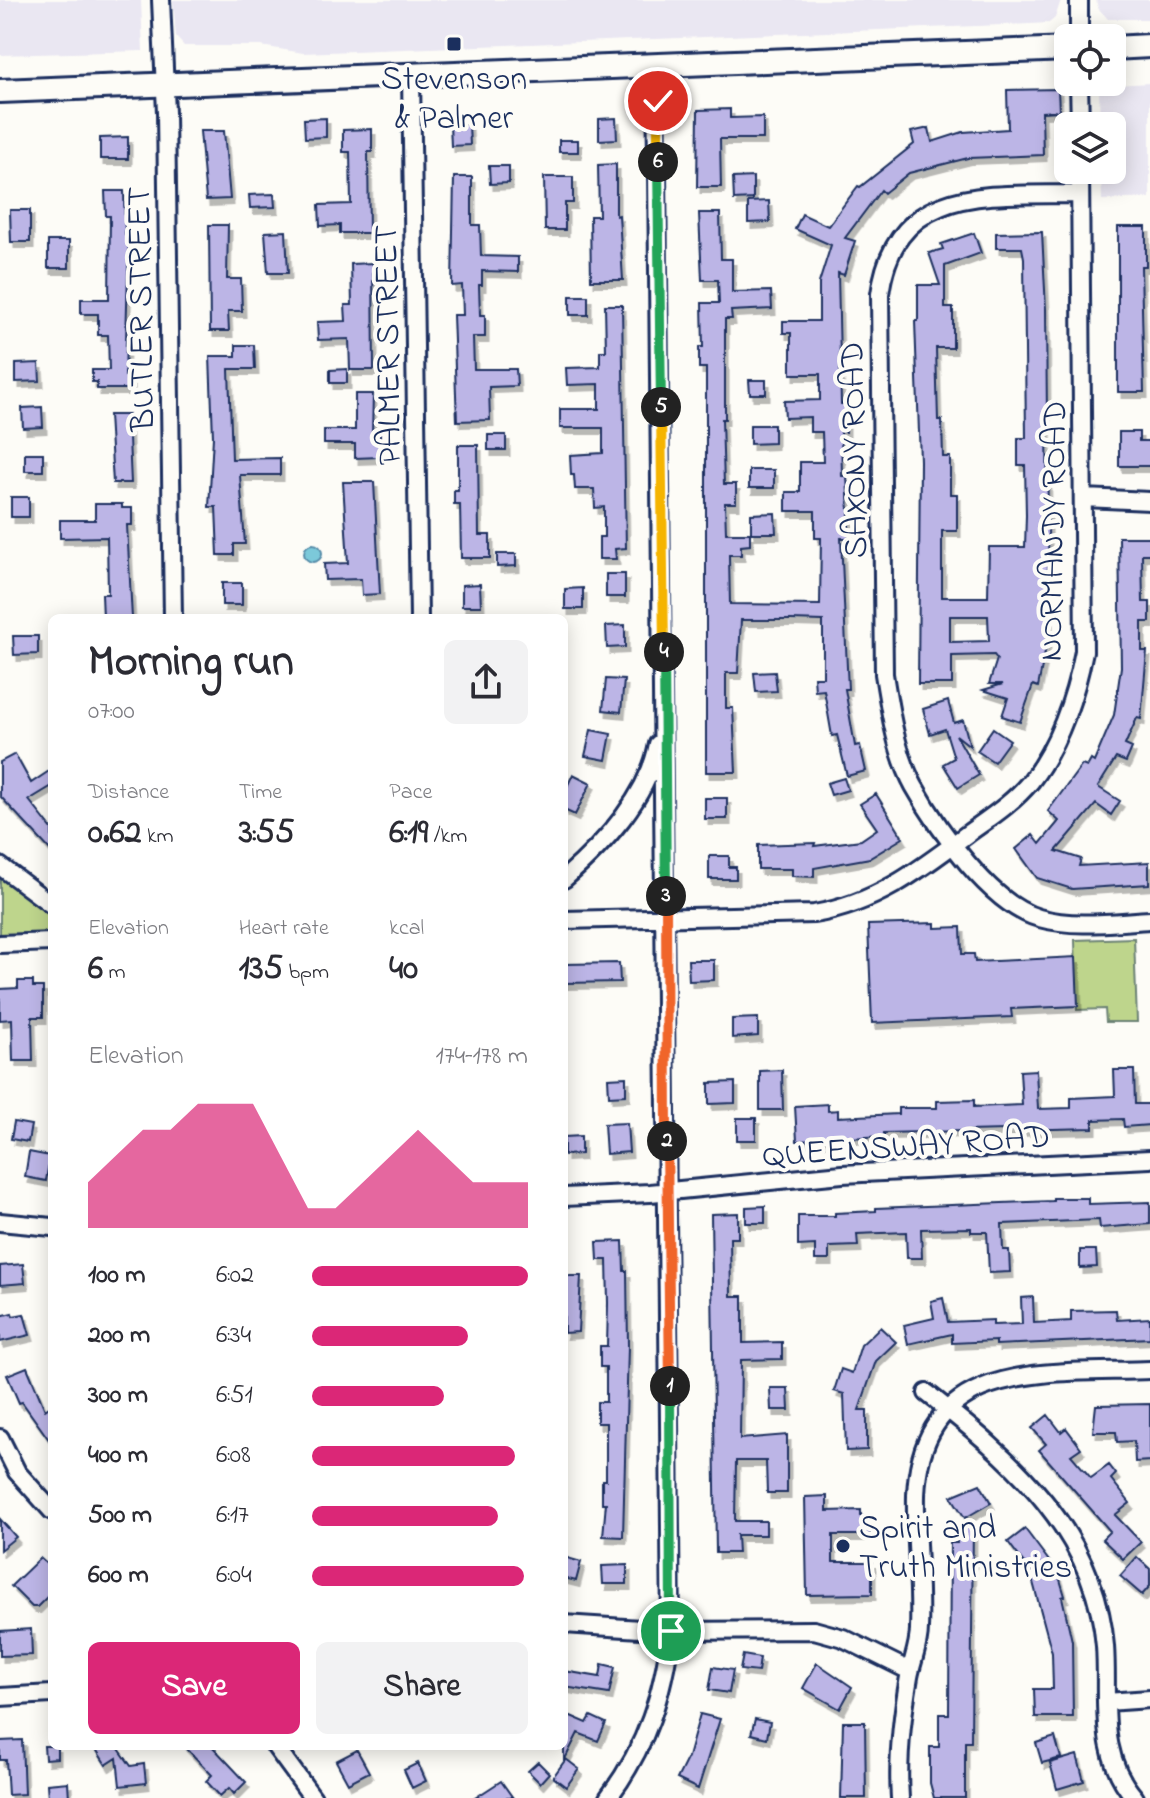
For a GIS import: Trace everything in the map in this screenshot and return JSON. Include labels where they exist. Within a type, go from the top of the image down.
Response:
[{"type":"main road","points":[[1126,47],[1150,46]]},
{"type":"main road","points":[[0,91],[1054,50]]},
{"type":"street","name":"BUTLER STREET","points":[[161,0],[173,614]]},
{"type":"street","points":[[1079,0],[1079,24]]},
{"type":"street","points":[[608,1798],[635,1760],[654,1717],[666,1675],[671,1631],[665,703],[656,64]]},
{"type":"street","name":"PALMER STREET","points":[[411,75],[420,614]]},
{"type":"street","name":"NORMANDY ROAD","points":[[568,920],[833,911],[876,896],[917,873],[1005,807],[1031,781],[1067,717],[1084,651],[1080,184]]},
{"type":"street","name":"SAXONY ROAD","points":[[1080,194],[977,196],[952,201],[923,213],[904,230],[882,274],[884,674],[896,736],[914,786],[954,844],[995,892],[1022,912],[1061,922],[1150,920]]},
{"type":"street","points":[[1084,498],[1150,501]]},
{"type":"street","points":[[568,876],[601,847],[641,788],[655,761],[665,703]]},
{"type":"street","points":[[0,866],[48,902]]},
{"type":"street","points":[[0,944],[48,942]]},
{"type":"street","name":"QUEENSWAY ROAD","points":[[568,1197],[667,1192],[842,1174],[1150,1159]]},
{"type":"street","points":[[0,1222],[48,1227]]},
{"type":"street","points":[[900,1798],[900,1741],[919,1630],[918,1477],[924,1449],[948,1409],[970,1391],[999,1380],[1150,1370]]},
{"type":"street","points":[[927,1393],[1045,1501],[1069,1531],[1088,1571],[1100,1614],[1105,1645],[1108,1749],[1113,1766],[1135,1798]]},
{"type":"street","points":[[0,1438],[17,1472],[48,1507]]},
{"type":"street","points":[[568,1624],[671,1631],[814,1630],[843,1638],[910,1671]]},
{"type":"street","points":[[0,1697],[48,1694]]},
{"type":"street","points":[[1106,1702],[1150,1699]]},
{"type":"street","points":[[278,1750],[313,1798]]},
{"type":"shaded area","points":[[0,0],[141,0],[143,51],[0,55]]},
{"type":"shaded area","points":[[173,0],[1061,0],[1055,18],[1049,23],[303,53],[261,46],[184,46],[176,37]]},
{"type":"shaded area","points":[[1096,0],[1150,0],[1150,19],[1108,19],[1098,8]]},
{"type":"shaded area","points":[[1150,83],[1150,198],[1102,200],[1101,184],[1126,184],[1126,112],[1100,112],[1099,96],[1126,96],[1126,84]]},
{"type":"green space","points":[[0,873],[48,910],[48,933],[0,936]]},
{"type":"green space","points":[[1134,938],[1137,1022],[1106,1022],[1105,1009],[1077,1010],[1075,940]]},
{"type":"water","points":[[309,544],[317,544],[322,553],[320,560],[309,562],[304,557],[304,549]]},
{"type":"building","points":[[1054,89],[1054,96],[1058,96],[1059,111],[1042,112],[1043,155],[968,158],[909,173],[884,193],[881,190],[845,238],[855,241],[844,275],[838,273],[841,404],[846,404],[846,432],[841,432],[842,476],[847,476],[849,512],[849,538],[841,538],[848,689],[845,689],[855,746],[860,745],[866,771],[847,776],[837,735],[832,736],[824,690],[815,691],[814,677],[823,677],[823,621],[741,620],[738,673],[726,673],[726,708],[733,708],[736,772],[706,772],[706,368],[699,368],[699,347],[703,347],[702,303],[719,303],[718,280],[702,280],[699,213],[720,213],[721,259],[732,259],[732,292],[771,291],[772,309],[731,311],[732,319],[725,319],[724,484],[736,484],[736,503],[725,503],[726,533],[750,533],[750,545],[741,546],[741,555],[729,555],[730,604],[820,605],[821,538],[815,538],[815,511],[786,511],[786,492],[800,492],[800,462],[823,462],[822,432],[810,432],[810,417],[785,418],[784,401],[820,400],[820,374],[791,374],[791,333],[783,333],[783,321],[819,321],[819,283],[831,245],[795,229],[802,214],[828,226],[858,186],[914,144],[911,132],[929,128],[932,142],[963,132],[1008,129],[1007,90]]},
{"type":"building","points":[[730,109],[730,118],[763,117],[763,139],[720,139],[721,187],[697,187],[698,110]]},
{"type":"building","points":[[326,118],[326,137],[305,138],[304,119]]},
{"type":"building","points":[[616,118],[617,139],[599,140],[599,119]]},
{"type":"building","points":[[450,124],[469,124],[470,145],[451,146]]},
{"type":"building","points":[[372,129],[372,152],[368,152],[369,233],[340,233],[340,225],[320,226],[319,205],[351,204],[350,152],[343,152],[343,130]]},
{"type":"building","points":[[200,131],[224,131],[230,199],[206,200]]},
{"type":"building","points":[[128,137],[128,159],[100,159],[100,138]]},
{"type":"building","points":[[559,140],[578,140],[578,152],[559,152]]},
{"type":"building","points":[[616,164],[616,216],[619,215],[623,280],[591,280],[590,216],[599,216],[598,165]]},
{"type":"building","points":[[489,166],[509,166],[509,183],[490,184]]},
{"type":"building","points":[[454,177],[472,177],[472,225],[480,225],[481,256],[518,257],[518,272],[482,271],[482,285],[479,285],[480,315],[485,315],[485,337],[473,337],[474,369],[516,369],[517,386],[489,387],[490,420],[457,421],[453,315],[463,315],[462,285],[452,286]]},
{"type":"building","points":[[544,177],[573,177],[573,203],[565,203],[565,230],[545,230]]},
{"type":"building","points":[[753,177],[753,199],[734,200],[733,178]]},
{"type":"building","points":[[105,191],[124,191],[125,235],[129,235],[125,376],[131,376],[131,389],[97,389],[97,382],[92,382],[92,370],[109,370],[108,335],[98,335],[98,314],[81,314],[81,299],[109,299],[110,216],[106,216]]},
{"type":"building","points":[[274,194],[275,207],[250,208],[249,195]]},
{"type":"building","points":[[769,201],[770,222],[748,223],[748,202]]},
{"type":"building","points":[[10,210],[30,210],[30,242],[11,242]]},
{"type":"building","points":[[209,225],[228,225],[227,279],[241,279],[242,311],[228,311],[229,331],[210,331]]},
{"type":"building","points":[[1118,227],[1146,227],[1146,266],[1141,266],[1144,392],[1118,392]]},
{"type":"building","points":[[286,231],[288,273],[268,273],[265,232]]},
{"type":"building","points":[[1042,232],[1046,309],[1049,632],[1038,687],[1033,685],[1020,722],[1002,716],[1008,698],[983,690],[1003,684],[989,684],[997,659],[994,655],[952,656],[952,684],[918,684],[920,461],[915,321],[918,321],[918,285],[940,285],[929,253],[943,249],[941,244],[974,233],[981,253],[945,266],[945,308],[953,308],[953,348],[936,348],[938,420],[942,420],[943,457],[950,457],[950,494],[957,494],[957,531],[942,531],[942,597],[988,597],[989,547],[1025,547],[1025,465],[1018,465],[1018,438],[1026,438],[1024,258],[1022,248],[996,248],[996,233]],"holes":[[[950,616],[988,616],[989,641],[950,642]]]},
{"type":"building","points":[[48,241],[69,241],[69,268],[48,268]]},
{"type":"building","points":[[373,263],[374,370],[350,370],[349,339],[318,340],[317,322],[346,321],[345,305],[352,305],[351,264]]},
{"type":"building","points":[[570,296],[588,296],[588,315],[570,315]]},
{"type":"building","points":[[605,305],[622,305],[626,548],[615,549],[616,559],[599,559],[599,537],[604,537],[604,507],[595,508],[594,489],[575,489],[574,475],[571,475],[570,455],[603,453],[603,428],[560,428],[560,409],[599,409],[599,384],[567,385],[566,368],[600,367],[600,351],[606,351]]},
{"type":"building","points":[[236,345],[254,345],[255,369],[229,369],[232,459],[280,458],[280,475],[240,475],[245,544],[234,544],[234,555],[218,555],[216,507],[209,507],[213,437],[210,356],[236,356]]},
{"type":"building","points":[[39,363],[40,381],[16,382],[16,364]]},
{"type":"building","points":[[347,369],[347,383],[330,383],[330,370]]},
{"type":"building","points":[[749,380],[766,380],[766,394],[750,394]]},
{"type":"building","points":[[355,394],[373,394],[372,434],[380,434],[380,457],[355,458],[355,444],[324,444],[324,430],[355,430]]},
{"type":"building","points":[[42,407],[43,427],[23,428],[22,408]]},
{"type":"building","points":[[109,415],[128,415],[131,483],[113,483]]},
{"type":"building","points":[[750,425],[774,425],[774,443],[750,444]]},
{"type":"building","points":[[1119,432],[1139,432],[1139,441],[1150,441],[1150,466],[1119,466]]},
{"type":"building","points":[[488,435],[506,435],[506,450],[488,450]]},
{"type":"building","points":[[458,445],[478,445],[479,535],[490,535],[490,558],[461,558],[460,504],[454,504],[454,490],[458,490]]},
{"type":"building","points":[[25,453],[43,453],[43,471],[25,471]]},
{"type":"building","points":[[749,470],[774,470],[774,488],[749,488]]},
{"type":"building","points":[[343,482],[374,482],[380,594],[362,595],[361,579],[325,580],[324,564],[348,563]]},
{"type":"building","points":[[11,497],[29,497],[29,517],[11,517]]},
{"type":"building","points":[[95,504],[122,504],[122,508],[132,508],[132,525],[127,525],[132,614],[103,614],[102,594],[108,594],[107,537],[60,538],[60,520],[95,520]]},
{"type":"building","points":[[775,513],[776,533],[751,533],[751,514]]},
{"type":"building","points":[[1119,537],[1150,537],[1150,554],[1142,554],[1143,602],[1150,602],[1150,622],[1142,622],[1142,651],[1147,651],[1141,719],[1137,718],[1125,745],[1132,748],[1126,762],[1116,758],[1098,787],[1120,801],[1111,815],[1096,804],[1056,851],[1081,859],[1079,866],[1149,862],[1149,884],[1072,889],[1037,878],[1016,849],[1033,835],[1040,844],[1059,821],[1048,811],[1082,765],[1087,767],[1091,760],[1094,762],[1114,715],[1121,667]]},
{"type":"building","points":[[497,554],[516,554],[516,566],[497,567]]},
{"type":"building","points":[[606,574],[625,574],[625,597],[606,597]]},
{"type":"building","points":[[222,583],[242,583],[242,605],[222,605]]},
{"type":"building","points":[[480,584],[481,606],[462,606],[462,585]]},
{"type":"building","points":[[583,588],[583,609],[565,609],[565,589]]},
{"type":"building","points":[[625,625],[625,647],[607,648],[606,626]]},
{"type":"building","points":[[13,636],[38,636],[38,654],[14,655]]},
{"type":"building","points":[[775,672],[777,691],[756,692],[754,673]]},
{"type":"building","points":[[606,679],[624,680],[621,712],[603,710]]},
{"type":"building","points":[[948,701],[954,723],[963,720],[970,746],[956,735],[979,775],[958,788],[943,764],[954,758],[945,729],[930,734],[923,709]]},
{"type":"building","points":[[993,728],[1010,740],[994,762],[977,751]]},
{"type":"building","points":[[591,730],[611,734],[606,760],[585,756]]},
{"type":"building","points":[[15,754],[31,783],[48,772],[48,788],[29,800],[48,824],[48,848],[0,796],[0,762]]},
{"type":"building","points":[[573,774],[591,783],[575,815],[568,812],[568,785]]},
{"type":"building","points":[[844,778],[848,790],[831,795],[827,783]]},
{"type":"building","points":[[876,794],[903,838],[870,858],[814,868],[814,877],[792,876],[792,869],[758,869],[758,845],[815,843],[814,846],[861,840],[877,829],[860,804]]},
{"type":"building","points":[[705,798],[727,798],[727,819],[705,819]]},
{"type":"building","points":[[709,856],[729,856],[729,867],[736,867],[736,879],[709,879]]},
{"type":"building","points":[[935,923],[935,928],[961,927],[962,954],[974,954],[975,962],[1076,957],[1078,1006],[1011,1009],[1012,1017],[872,1023],[868,925]]},
{"type":"building","points":[[688,960],[714,960],[714,980],[689,981]]},
{"type":"building","points":[[619,963],[620,982],[568,983],[568,964]]},
{"type":"building","points":[[18,981],[33,981],[33,987],[43,987],[43,1017],[32,1017],[33,1061],[13,1061],[12,1019],[0,1020],[0,989],[18,988]]},
{"type":"building","points":[[758,1018],[758,1036],[732,1038],[732,1019]]},
{"type":"building","points":[[782,1070],[783,1110],[760,1110],[760,1071]]},
{"type":"building","points":[[1036,1070],[1038,1109],[1071,1108],[1071,1098],[1115,1096],[1114,1070],[1134,1070],[1135,1104],[1150,1104],[1150,1125],[1124,1127],[1123,1119],[1093,1120],[1093,1128],[884,1133],[884,1136],[797,1141],[795,1106],[828,1104],[828,1111],[838,1110],[838,1117],[898,1114],[898,1108],[937,1108],[937,1101],[974,1100],[974,1107],[1022,1105],[1020,1071]]},
{"type":"building","points":[[626,1077],[626,1095],[609,1096],[608,1078]]},
{"type":"building","points":[[735,1082],[735,1103],[709,1104],[709,1083]]},
{"type":"building","points":[[737,1118],[756,1118],[756,1140],[737,1140]]},
{"type":"building","points":[[14,1122],[31,1125],[28,1142],[11,1139]]},
{"type":"building","points":[[627,1123],[629,1152],[606,1154],[604,1124]]},
{"type":"building","points":[[581,1136],[581,1154],[568,1155],[568,1137]]},
{"type":"building","points":[[29,1152],[48,1156],[46,1181],[25,1177]]},
{"type":"building","points":[[1053,1198],[1088,1198],[1088,1204],[1150,1202],[1150,1224],[1100,1228],[1099,1220],[1002,1224],[1003,1250],[1009,1250],[1010,1272],[989,1273],[987,1232],[971,1232],[971,1228],[921,1229],[922,1258],[907,1258],[906,1232],[857,1234],[858,1246],[829,1247],[829,1260],[815,1260],[815,1245],[798,1246],[798,1216],[835,1216],[835,1213],[876,1211],[876,1208],[1053,1201]]},
{"type":"building","points":[[765,1206],[765,1223],[746,1223],[746,1207]]},
{"type":"building","points":[[738,1213],[738,1238],[730,1238],[731,1296],[743,1296],[743,1343],[782,1342],[782,1359],[741,1360],[740,1439],[787,1435],[787,1493],[767,1493],[766,1461],[736,1461],[735,1521],[766,1521],[766,1535],[737,1535],[738,1553],[716,1553],[711,1214]]},
{"type":"building","points":[[623,1241],[624,1271],[627,1271],[628,1346],[623,1537],[603,1536],[606,1503],[602,1503],[602,1480],[606,1480],[606,1423],[597,1423],[597,1402],[606,1402],[606,1367],[600,1367],[600,1346],[607,1346],[608,1303],[607,1260],[598,1260],[597,1242]]},
{"type":"building","points":[[1080,1250],[1096,1250],[1097,1267],[1080,1268]]},
{"type":"building","points":[[23,1264],[25,1283],[0,1285],[0,1266]]},
{"type":"building","points":[[568,1276],[581,1276],[578,1332],[568,1333]]},
{"type":"building","points":[[1033,1297],[1034,1323],[1071,1321],[1071,1311],[1116,1310],[1117,1320],[1150,1318],[1150,1338],[996,1345],[996,1341],[952,1343],[952,1334],[908,1344],[904,1325],[934,1318],[931,1301],[943,1298],[948,1322],[993,1320],[993,1325],[1022,1324],[1021,1298]]},
{"type":"building","points":[[12,1313],[13,1316],[24,1314],[30,1335],[0,1342],[0,1316]]},
{"type":"building","points":[[880,1327],[896,1342],[876,1361],[859,1410],[867,1410],[867,1450],[846,1451],[844,1394],[834,1391],[841,1369],[852,1373],[861,1345]]},
{"type":"building","points":[[27,1367],[45,1410],[48,1408],[48,1438],[22,1402],[19,1403],[7,1375]]},
{"type":"building","points":[[770,1388],[788,1388],[789,1410],[771,1410]]},
{"type":"building","points":[[1150,1404],[1150,1461],[1135,1462],[1134,1441],[1117,1442],[1116,1432],[1093,1432],[1096,1405]]},
{"type":"building","points":[[1048,1415],[1061,1432],[1066,1428],[1081,1448],[1071,1455],[1091,1478],[1109,1465],[1116,1474],[1111,1479],[1130,1503],[1115,1515],[1141,1542],[1123,1559],[1102,1539],[1110,1531],[1039,1450],[1046,1444],[1032,1428]]},
{"type":"building","points":[[980,1484],[991,1503],[965,1518],[951,1496]]},
{"type":"building","points":[[827,1496],[827,1511],[861,1510],[861,1516],[871,1516],[871,1535],[833,1535],[833,1562],[872,1562],[872,1594],[807,1595],[805,1497]]},
{"type":"building","points":[[0,1519],[16,1537],[0,1550]]},
{"type":"building","points":[[973,1522],[971,1742],[965,1742],[965,1798],[934,1798],[930,1783],[930,1747],[939,1747],[939,1714],[949,1714],[950,1543],[957,1543],[955,1524]]},
{"type":"building","points":[[1025,1529],[1058,1573],[1065,1596],[1062,1597],[1072,1641],[1073,1717],[1035,1717],[1034,1689],[1053,1689],[1052,1653],[1030,1571],[1008,1542]]},
{"type":"building","points":[[1137,1557],[1150,1569],[1150,1586],[1142,1595],[1120,1576]]},
{"type":"building","points":[[40,1558],[48,1565],[48,1596],[37,1607],[32,1607],[11,1586]]},
{"type":"building","points":[[568,1558],[581,1562],[576,1581],[568,1579]]},
{"type":"building","points":[[627,1565],[627,1584],[603,1584],[602,1566]]},
{"type":"building","points":[[31,1629],[32,1655],[0,1656],[0,1631]]},
{"type":"building","points":[[743,1655],[760,1658],[758,1672],[740,1670]]},
{"type":"building","points":[[817,1663],[852,1687],[840,1709],[803,1688]]},
{"type":"building","points":[[602,1664],[615,1667],[609,1694],[568,1688],[568,1672],[600,1677]]},
{"type":"building","points":[[713,1667],[733,1670],[729,1693],[709,1690]]},
{"type":"building","points":[[700,1714],[720,1719],[698,1789],[677,1779],[688,1757]]},
{"type":"building","points":[[568,1715],[587,1723],[591,1716],[606,1723],[598,1741],[578,1733],[564,1761],[564,1750],[568,1750]]},
{"type":"building","points":[[755,1719],[770,1722],[767,1738],[751,1734]]},
{"type":"building","points":[[843,1722],[865,1722],[866,1798],[841,1798]]},
{"type":"building","points":[[1055,1737],[1061,1758],[1042,1763],[1036,1743]]},
{"type":"building","points":[[22,1740],[24,1794],[8,1795],[6,1760],[0,1760],[0,1741]]},
{"type":"building","points":[[44,1746],[48,1746],[48,1750],[57,1750],[57,1758],[45,1759]]},
{"type":"building","points":[[97,1750],[120,1750],[131,1766],[144,1764],[146,1783],[120,1786],[117,1758],[106,1765]]},
{"type":"building","points":[[188,1750],[216,1750],[246,1782],[234,1794],[229,1788],[220,1796],[206,1781],[212,1775]]},
{"type":"building","points":[[357,1750],[369,1772],[348,1783],[336,1761]]},
{"type":"building","points":[[1077,1755],[1084,1781],[1057,1789],[1050,1763]]},
{"type":"building","points":[[566,1759],[579,1769],[566,1787],[553,1777]]},
{"type":"building","points":[[538,1762],[549,1773],[540,1783],[528,1771]]},
{"type":"building","points":[[418,1763],[426,1781],[412,1788],[404,1770]]},
{"type":"building","points":[[501,1781],[513,1798],[475,1798]]},
{"type":"building","points":[[68,1782],[69,1798],[48,1798],[47,1784]]},
{"type":"place","name":"Stevenson & Palmer","points":[[454,44]]},
{"type":"place","name":"Spirit and Truth Ministries","points":[[843,1546]]},
{"type":"route","points":[[658,101],[671,1631]]}]
